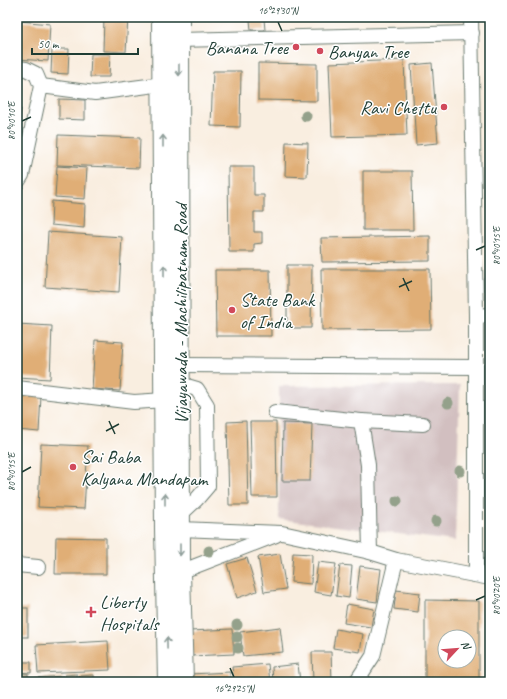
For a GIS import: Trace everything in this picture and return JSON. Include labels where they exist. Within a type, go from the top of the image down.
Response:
[{"type":"highway","name":"Vijayawada - Machilipatnam Road","points":[[162,17],[163,84],[180,374],[180,572],[183,682]]},
{"type":"highway","name":"Vijayawada - Machilipatnam Road","points":[[168,682],[165,400],[179,17]]},
{"type":"street","points":[[471,17],[483,315],[476,367],[476,575]]},
{"type":"street","points":[[179,40],[472,33]]},
{"type":"street","points":[[17,68],[26,69],[36,74],[41,86],[22,175],[17,183]]},
{"type":"street","points":[[41,86],[95,93],[163,84]]},
{"type":"street","points":[[180,374],[476,367]]},
{"type":"street","points":[[180,374],[197,389],[207,405],[208,486],[180,522],[282,533],[370,552],[396,560],[490,578]]},
{"type":"street","points":[[17,388],[134,402],[165,400]]},
{"type":"street","points":[[275,412],[360,421],[423,424]]},
{"type":"street","points":[[360,421],[368,465],[370,552]]},
{"type":"street","points":[[180,572],[282,533]]},
{"type":"street","points":[[356,682],[373,656],[396,560]]},
{"type":"street","points":[[17,565],[38,567]]},
{"type":"shaded area","points":[[460,385],[455,541],[279,519],[279,386]]},
{"type":"building","points":[[104,17],[128,17],[126,52],[103,51]]},
{"type":"building","points":[[264,19],[265,30],[251,30],[250,20]]},
{"type":"building","points":[[19,21],[50,24],[48,61],[17,59]]},
{"type":"building","points":[[52,49],[69,49],[68,74],[51,73]]},
{"type":"building","points":[[91,54],[110,54],[109,77],[90,77]]},
{"type":"building","points":[[404,60],[407,135],[332,137],[329,63]]},
{"type":"building","points":[[258,63],[317,64],[317,101],[258,100]]},
{"type":"building","points":[[432,63],[438,143],[416,145],[411,65]]},
{"type":"building","points":[[213,71],[241,71],[240,127],[211,126]]},
{"type":"building","points":[[59,99],[85,100],[85,120],[59,119]]},
{"type":"building","points":[[17,109],[21,109],[18,126],[17,126]]},
{"type":"building","points":[[58,135],[140,138],[139,168],[57,165]]},
{"type":"building","points":[[286,142],[308,143],[307,177],[285,176]]},
{"type":"building","points":[[57,166],[87,168],[85,199],[55,197]]},
{"type":"building","points":[[228,167],[254,167],[254,195],[264,195],[264,212],[254,212],[254,232],[262,232],[262,243],[254,244],[254,252],[229,252]]},
{"type":"building","points":[[363,171],[412,171],[413,230],[363,230]]},
{"type":"building","points":[[52,201],[85,204],[84,228],[51,225]]},
{"type":"building","points":[[48,232],[122,237],[119,292],[45,287]]},
{"type":"building","points":[[430,236],[430,261],[322,262],[321,238]]},
{"type":"building","points":[[287,265],[312,265],[311,328],[287,328]]},
{"type":"building","points":[[321,269],[430,269],[431,329],[322,330]]},
{"type":"building","points":[[215,270],[270,270],[271,336],[216,336]]},
{"type":"building","points":[[17,324],[52,326],[50,379],[17,377]]},
{"type":"building","points":[[95,340],[123,342],[120,391],[92,389]]},
{"type":"building","points":[[17,395],[41,396],[39,432],[17,430]]},
{"type":"building","points":[[246,421],[248,505],[229,505],[227,422]]},
{"type":"building","points":[[250,422],[276,422],[277,497],[252,497]]},
{"type":"building","points":[[283,423],[312,424],[310,481],[282,481]]},
{"type":"building","points":[[41,444],[88,446],[84,509],[38,507]]},
{"type":"building","points":[[56,537],[106,538],[106,574],[55,574]]},
{"type":"building","points":[[293,553],[312,554],[311,584],[291,582]]},
{"type":"building","points":[[280,554],[286,589],[264,592],[258,557]]},
{"type":"building","points":[[247,558],[257,591],[237,598],[227,564]]},
{"type":"building","points":[[318,562],[336,564],[331,595],[314,592]]},
{"type":"building","points":[[340,565],[352,566],[349,598],[336,596]]},
{"type":"building","points":[[360,566],[381,569],[377,602],[356,599]]},
{"type":"building","points":[[396,590],[420,593],[418,612],[394,609]]},
{"type":"building","points":[[425,600],[479,601],[479,682],[425,682]]},
{"type":"building","points":[[347,604],[374,609],[371,627],[344,623]]},
{"type":"building","points":[[17,608],[28,608],[28,637],[17,637]]},
{"type":"building","points":[[280,627],[283,652],[243,656],[240,632]]},
{"type":"building","points":[[232,629],[234,654],[191,656],[190,631]]},
{"type":"building","points":[[336,629],[363,634],[360,652],[333,648]]},
{"type":"building","points":[[108,641],[110,670],[38,673],[36,645]]},
{"type":"building","points":[[312,652],[331,652],[332,682],[313,682]]},
{"type":"building","points":[[17,662],[31,662],[31,673],[17,672]]},
{"type":"building","points":[[268,664],[270,682],[234,682],[232,667]]},
{"type":"building","points":[[298,664],[300,682],[273,682],[272,667]]},
{"type":"building","points":[[230,672],[230,682],[190,682],[190,674]]},
{"type":"building","points":[[17,674],[28,674],[28,682],[17,682]]},
{"type":"building","points":[[77,674],[77,682],[66,682],[65,675]]},
{"type":"building","points":[[94,675],[94,682],[80,682],[79,676]]},
{"type":"building","points":[[63,676],[63,682],[35,682],[35,678]]},
{"type":"place","name":"Banana Tree","points":[[296,47]]},
{"type":"place","name":"Banyan Tree","points":[[320,51]]},
{"type":"place","name":"Ravi Chettu","points":[[444,107]]},
{"type":"place","name":"State Bank of India","points":[[232,310]]},
{"type":"place","name":"Sai Baba Kalyana Mandapam","points":[[73,467]]},
{"type":"place","name":"Liberty Hospitals","points":[[91,612]]}]
